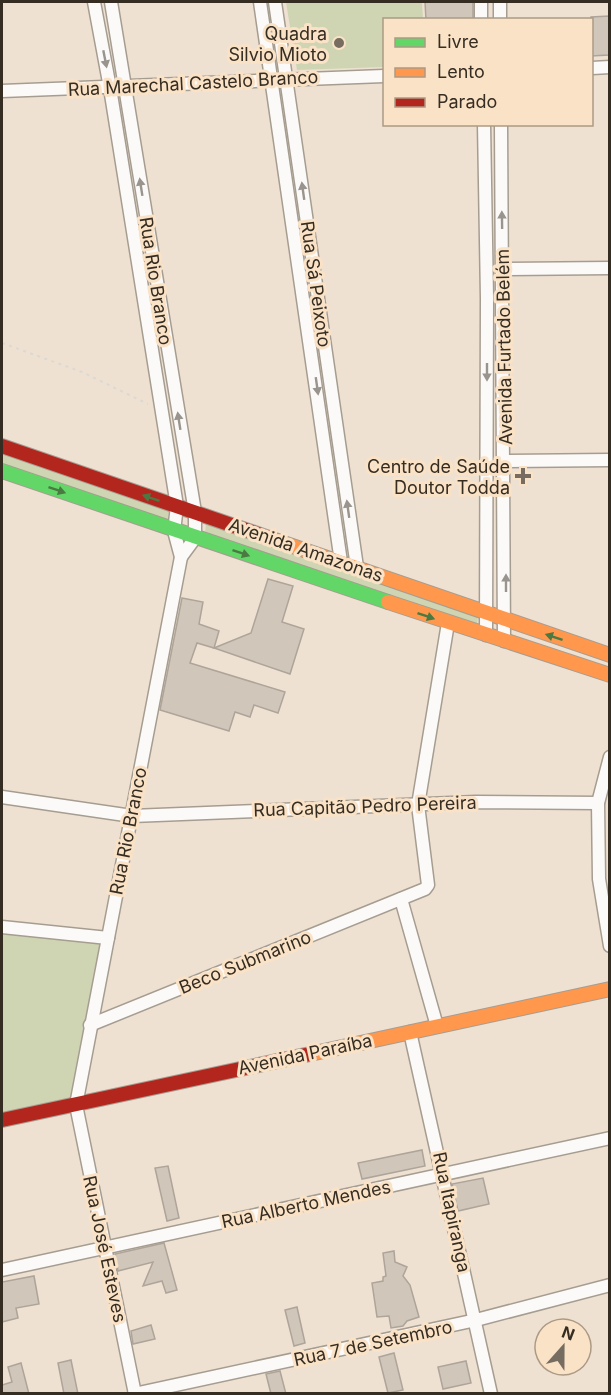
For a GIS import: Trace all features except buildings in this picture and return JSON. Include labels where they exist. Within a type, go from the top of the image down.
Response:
[{"type":"street","name":"Rua Rio Branco","points":[[94,2],[110,88],[159,410],[177,506],[174,531],[181,557]]},
{"type":"street","name":"Rua Rio Branco","points":[[76,1105],[181,557],[195,538],[195,512],[111,2]]},
{"type":"street","name":"Rua Sá Peixoto","points":[[260,2],[341,562]]},
{"type":"street","name":"Rua Sá Peixoto","points":[[275,2],[357,567]]},
{"type":"street","points":[[481,2],[481,18]]},
{"type":"street","points":[[500,2],[500,18]]},
{"type":"street","points":[[593,68],[609,67]]},
{"type":"street","name":"Rua Marechal Castelo Branco","points":[[2,91],[383,76]]},
{"type":"street","name":"Avenida Furtado Belém","points":[[484,126],[487,298],[486,635]]},
{"type":"street","name":"Avenida Furtado Belém","points":[[501,126],[506,621],[504,641]]},
{"type":"street","points":[[503,269],[609,268]]},
{"type":"street","points":[[487,298],[501,299]]},
{"type":"street","name":"Avenida Amazonas","points":[[2,446],[357,567],[506,621],[609,654]]},
{"type":"street","points":[[505,461],[609,460]]},
{"type":"street","name":"Avenida Amazonas","points":[[2,471],[174,531],[609,675]]},
{"type":"street","points":[[418,805],[448,623]]},
{"type":"street","points":[[609,757],[598,803],[609,946]]},
{"type":"street","name":"Rua Capitão Pedro Pereira","points":[[2,797],[132,816],[506,801],[598,803]]},
{"type":"street","name":"Beco Submarino","points":[[90,1025],[401,899],[420,894],[428,885],[418,805]]},
{"type":"street","points":[[401,899],[437,1026]]},
{"type":"street","points":[[2,927],[108,938]]},
{"type":"street","name":"Avenida Paraíba","points":[[2,1120],[609,989]]},
{"type":"street","name":"Rua Itapiranga","points":[[410,1032],[492,1394]]},
{"type":"street","name":"Rua José Esteves","points":[[76,1105],[103,1247],[135,1393]]},
{"type":"street","name":"Rua Alberto Mendes","points":[[2,1270],[609,1138]]},
{"type":"street","name":"Rua 7 de Setembro","points":[[135,1393],[476,1320],[609,1285]]},
{"type":"path","points":[[2,343],[82,372],[159,410]]},
{"type":"green space","name":"Quadra Silvio Mioto","points":[[286,2],[422,2],[423,18],[383,18],[383,67],[297,70]]},
{"type":"green space","points":[[2,452],[169,510],[167,523],[2,465]]},
{"type":"green space","points":[[206,522],[478,614],[477,627],[205,535]]},
{"type":"green space","points":[[2,929],[104,937],[76,1103],[2,1118]]},
{"type":"traffic: fast","points":[[2,471],[388,602]]},
{"type":"traffic: slow","points":[[275,540],[610,655]]},
{"type":"traffic: slow","points":[[388,602],[610,675]]},
{"type":"traffic: slow","points":[[310,1054],[610,989]]},
{"type":"traffic: jam","points":[[2,446],[275,540]]},
{"type":"traffic: jam","points":[[2,1120],[310,1054]]},
{"type":"place","name":"Quadra Silvio Mioto","points":[[339,43]]},
{"type":"place","name":"Centro de Saúde Doutor Todda","points":[[523,476]]}]
